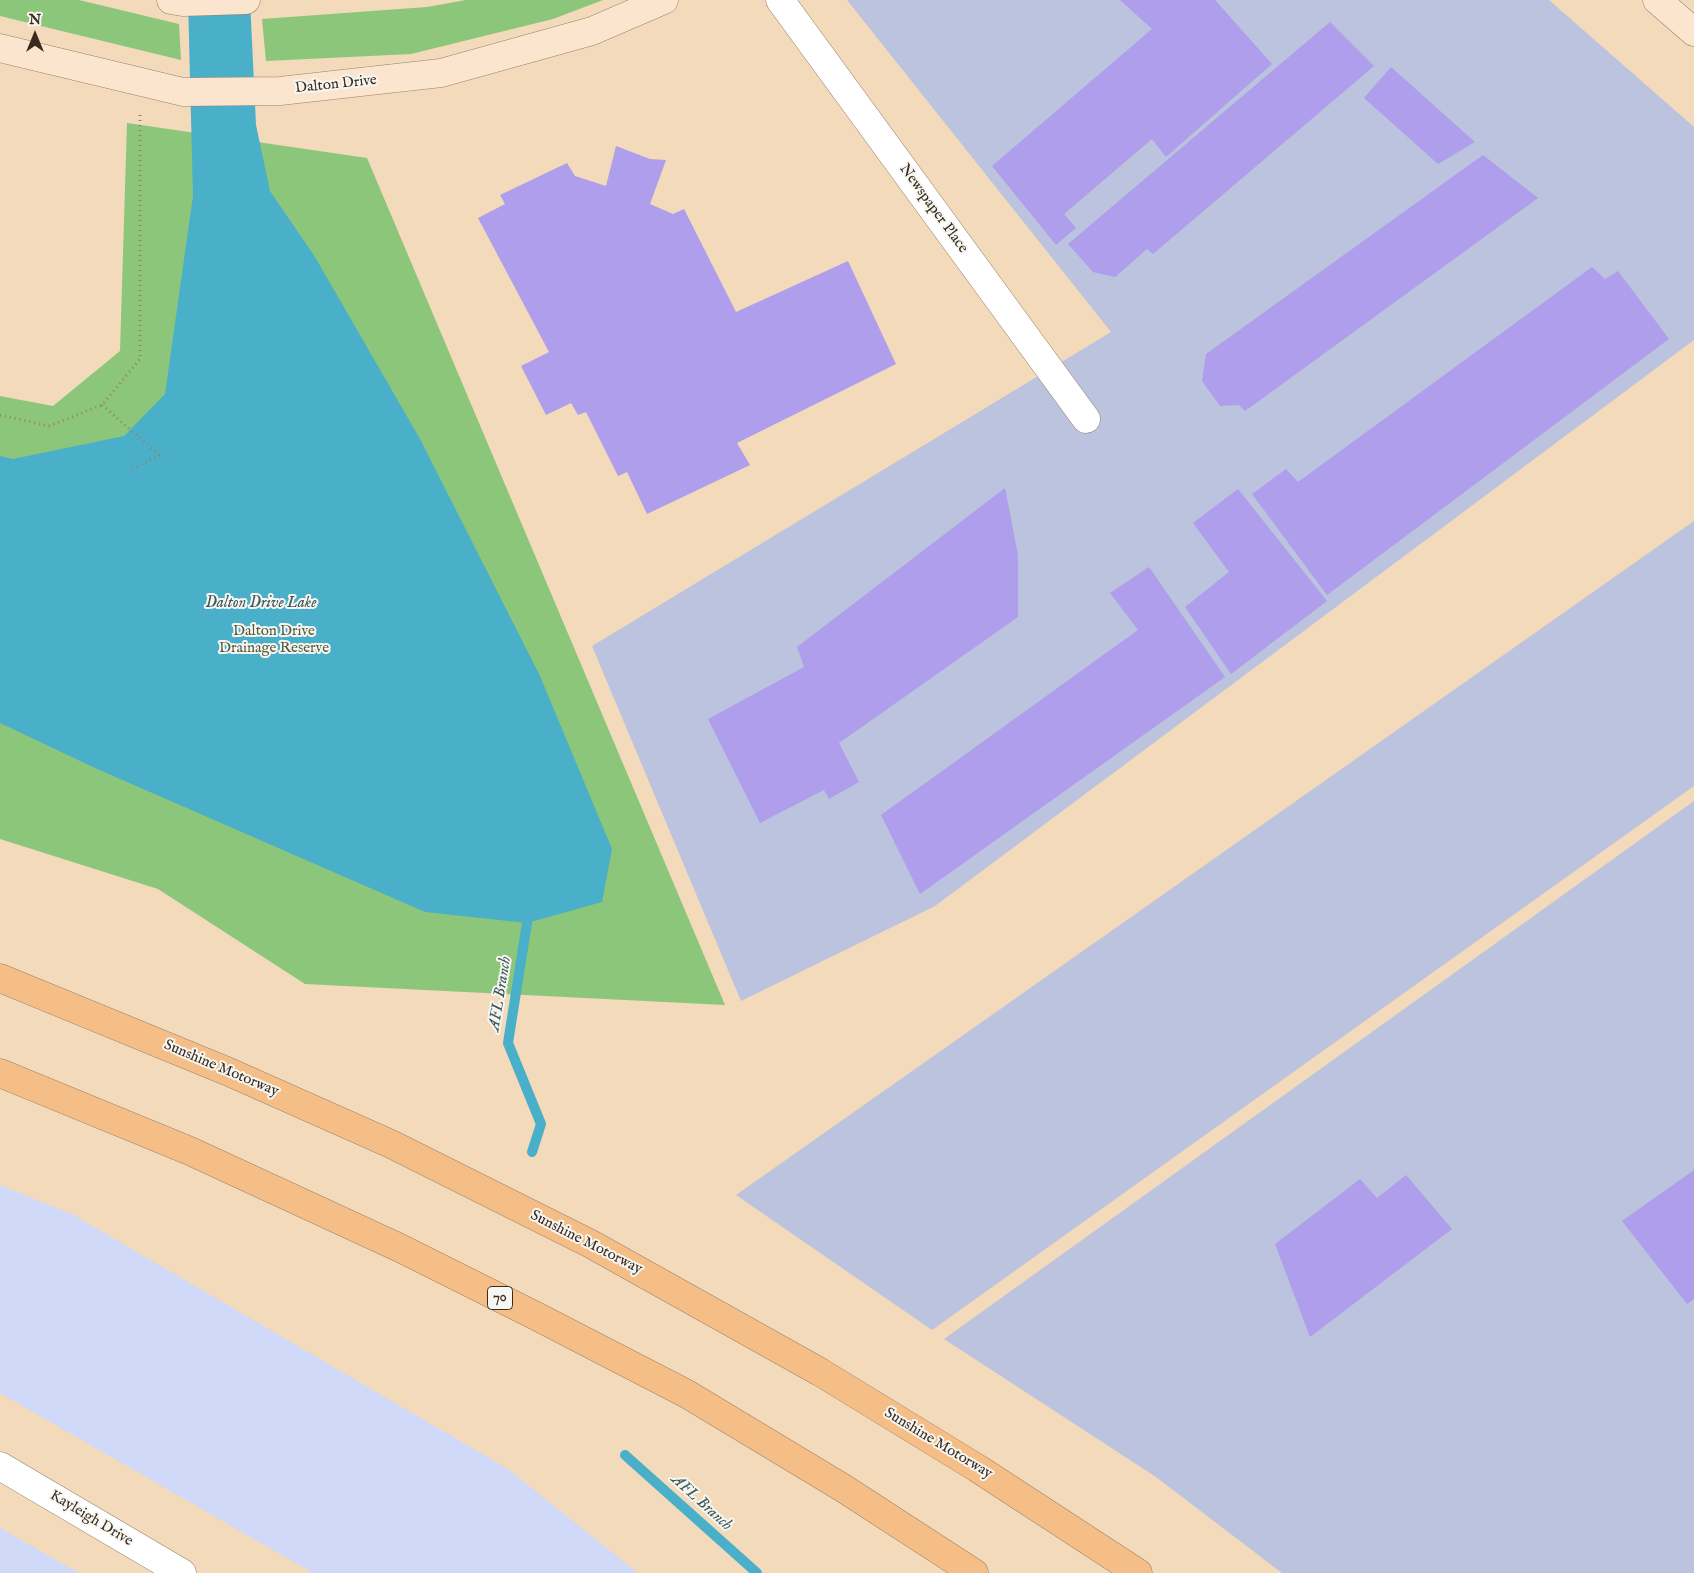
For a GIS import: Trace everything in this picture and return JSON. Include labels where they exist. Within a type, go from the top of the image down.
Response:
[{"type":"highway","name":"Sunshine Motorway","points":[[0,978],[230,1072],[390,1144],[591,1244],[828,1378],[977,1468],[1138,1573]]},
{"type":"highway","name":"70","points":[[0,1073],[190,1151],[400,1248],[536,1316],[687,1394],[843,1488],[974,1573]]},
{"type":"main road","points":[[177,1],[246,0]]},
{"type":"main road","name":"Dalton Drive","points":[[0,48],[183,92],[280,91],[441,73],[592,31],[664,0]]},
{"type":"main road","points":[[1657,0],[1694,32]]},
{"type":"street","name":"Newspaper Place","points":[[780,0],[1086,418]]},
{"type":"street","name":"Kayleigh Drive","points":[[0,1466],[182,1573]]},
{"type":"path","points":[[0,415],[49,426],[102,405],[140,359],[140,110]]},
{"type":"path","points":[[102,405],[159,455],[131,470]]},
{"type":"shaded area","points":[[847,0],[1549,0],[1694,127],[1694,340],[935,906],[741,1001],[592,646],[1111,332]]},
{"type":"shaded area","points":[[1694,521],[1694,786],[932,1330],[736,1195]]},
{"type":"shaded area","points":[[1694,801],[1694,1573],[1282,1573],[1156,1477],[944,1339]]},
{"type":"shaded area","points":[[0,1185],[72,1214],[508,1469],[638,1573],[313,1573],[0,1393]]},
{"type":"shaded area","points":[[0,1528],[79,1573],[0,1573]]},
{"type":"green space","points":[[0,0],[79,0],[179,24],[181,60],[0,16]]},
{"type":"green space","points":[[466,0],[603,0],[553,19],[411,54],[266,61],[262,19],[427,7]]},
{"type":"green space","name":"Dalton Drive Lake","points":[[127,123],[367,158],[725,1005],[305,984],[158,889],[0,839],[0,396],[53,406],[120,351]]},
{"type":"water","name":"Dalton Drive Lake","points":[[188,0],[250,0],[256,125],[270,191],[315,257],[420,439],[540,676],[612,849],[602,902],[527,923],[425,912],[95,768],[0,723],[0,456],[13,459],[124,436],[165,394],[193,196]]},
{"type":"building","points":[[1120,0],[1215,0],[1272,64],[1166,157],[1152,139],[1064,214],[1076,228],[1056,245],[992,166],[1152,29]]},
{"type":"building","points":[[1330,22],[1374,66],[1153,254],[1147,249],[1115,277],[1093,272],[1068,244]]},
{"type":"building","points":[[1391,67],[1475,142],[1438,164],[1364,98]]},
{"type":"building","points":[[616,146],[650,159],[666,160],[650,204],[673,214],[684,209],[736,312],[848,261],[896,364],[737,443],[750,465],[647,514],[627,472],[618,476],[586,412],[578,415],[571,403],[546,415],[521,366],[549,352],[478,218],[505,204],[500,195],[567,163],[575,176],[606,186]]},
{"type":"building","points":[[1483,155],[1538,198],[1245,411],[1239,405],[1220,406],[1202,381],[1206,354]]},
{"type":"building","points":[[1592,267],[1605,279],[1618,271],[1669,339],[1327,595],[1252,494],[1286,469],[1298,482]]},
{"type":"building","points":[[1005,488],[1018,555],[1018,617],[839,743],[859,782],[829,799],[824,790],[760,823],[708,719],[804,667],[797,647]]},
{"type":"building","points":[[1238,489],[1327,601],[1231,674],[1185,607],[1229,572],[1193,523]]},
{"type":"building","points":[[1149,567],[1225,677],[920,894],[881,815],[1138,630],[1110,593]]},
{"type":"building","points":[[1694,1170],[1694,1299],[1687,1304],[1622,1221]]},
{"type":"building","points":[[1406,1175],[1452,1229],[1310,1337],[1275,1244],[1360,1179],[1377,1198]]},
{"type":"waterway","name":"AFL Branch","points":[[527,923],[508,1043],[541,1124],[532,1152]]},
{"type":"waterway","name":"AFL Branch","points":[[625,1455],[757,1573]]},
{"type":"park label","name":"Dalton Drive Drainage Reserve","points":[[274,640]]}]
